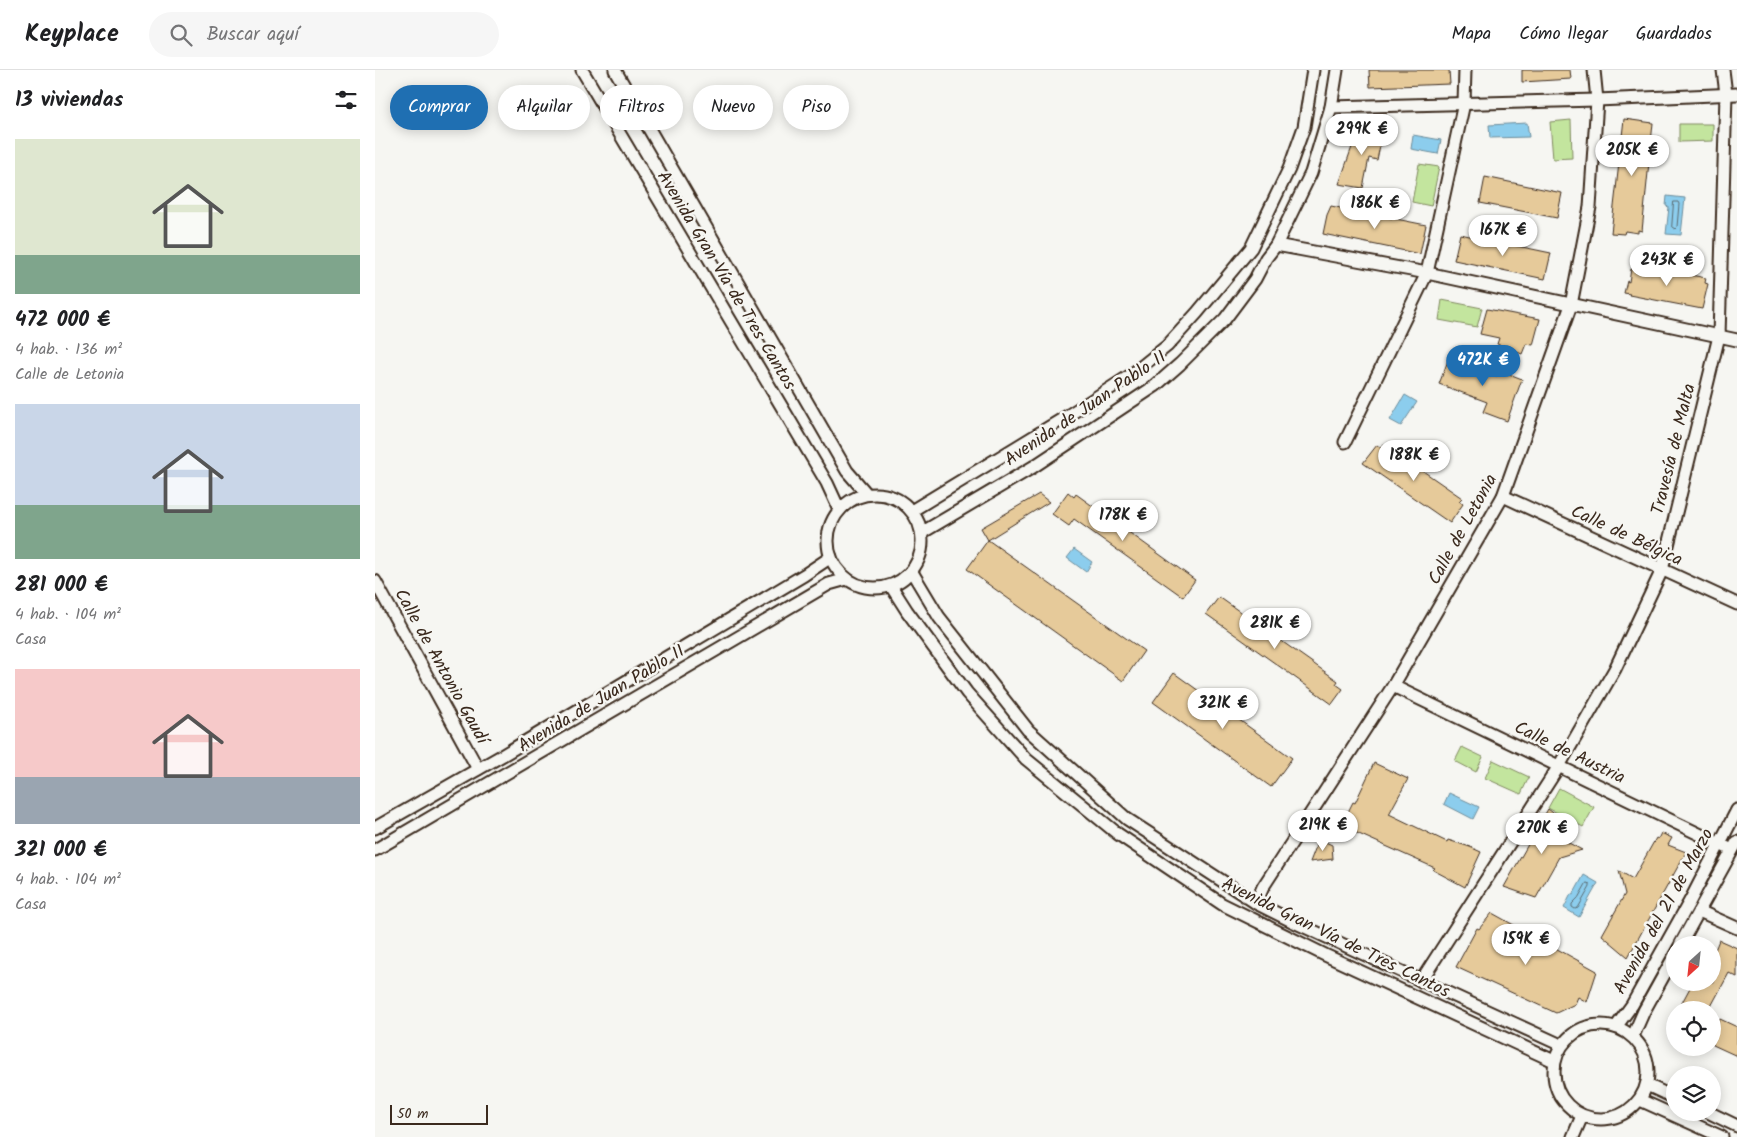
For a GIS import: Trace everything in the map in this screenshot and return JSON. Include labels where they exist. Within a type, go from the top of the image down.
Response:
[{"type":"street","name":"Avenida Gran Vía de Tres Cantos","points":[[583,70],[827,483],[839,509]]},
{"type":"street","name":"Avenida Gran Vía de Tres Cantos","points":[[615,70],[847,471],[866,493]]},
{"type":"street","name":"Avenida de Juan Pablo II","points":[[913,510],[1131,375],[1167,346],[1197,314],[1251,248],[1289,169],[1304,126],[1313,70]]},
{"type":"street","name":"Avenida de Juan Pablo II","points":[[923,532],[1033,467],[1155,386],[1181,364],[1225,319],[1255,279],[1266,258],[1277,245],[1311,173],[1331,107],[1337,70]]},
{"type":"street","points":[[1345,442],[1427,273],[1464,103],[1465,70]]},
{"type":"street","name":"Calle de Letonia","points":[[1256,903],[1263,887],[1393,686],[1503,496],[1571,305],[1590,207],[1597,100],[1594,70]]},
{"type":"street","name":"Travesía de Malta","points":[[1421,981],[1559,766],[1615,669],[1661,570],[1719,336],[1731,94],[1723,70]]},
{"type":"street","points":[[1331,107],[1597,100],[1731,94]]},
{"type":"street","points":[[1277,245],[1427,273],[1737,340]]},
{"type":"street","points":[[866,493],[884,493],[913,510],[923,532],[923,549],[912,572],[903,580],[891,586],[867,588],[847,578],[836,567],[831,557],[828,538],[831,522],[839,509],[848,501],[866,493]]},
{"type":"street","name":"Calle de Bélgica","points":[[1503,496],[1737,604]]},
{"type":"street","name":"Avenida de Juan Pablo II","points":[[375,828],[503,755],[796,580],[831,557]]},
{"type":"street","name":"Avenida Gran Vía de Tres Cantos","points":[[912,572],[939,618],[1028,730],[1127,819],[1256,903],[1561,1045]]},
{"type":"street","name":"Avenida de Juan Pablo II","points":[[375,850],[829,584],[847,578]]},
{"type":"street","name":"Calle de Antonio Gaudí","points":[[375,581],[478,769]]},
{"type":"street","name":"Avenida Gran Vía de Tres Cantos","points":[[891,586],[967,693],[1026,759],[1118,834],[1222,904],[1325,955],[1554,1061]]},
{"type":"street","name":"Calle de Austria","points":[[1393,686],[1719,843],[1735,846]]},
{"type":"street","name":"Avenida del 21 de Marzo","points":[[1616,1027],[1632,1005],[1737,810]]},
{"type":"street","name":"Avenida del 21 de Marzo","points":[[1686,936],[1735,846]]},
{"type":"street","points":[[1699,911],[1737,928]]},
{"type":"street","name":"Avenida del 21 de Marzo","points":[[1633,1036],[1644,1011],[1666,971]]},
{"type":"street","points":[[1601,1024],[1616,1027],[1633,1036],[1641,1046],[1647,1059],[1649,1072],[1647,1085],[1640,1100],[1628,1111],[1613,1118],[1597,1119],[1582,1116],[1568,1106],[1558,1093],[1553,1078],[1554,1061],[1561,1045],[1572,1034],[1585,1026],[1601,1024]]},
{"type":"street","points":[[1647,1085],[1666,1094]]},
{"type":"street","points":[[1640,1100],[1722,1137]]},
{"type":"street","points":[[1573,1137],[1582,1116]]},
{"type":"street","points":[[1721,1118],[1737,1126]]},
{"type":"green space","points":[[1571,120],[1572,158],[1553,159],[1550,122]]},
{"type":"green space","points":[[1679,124],[1713,124],[1713,141],[1679,142]]},
{"type":"green space","points":[[1419,164],[1439,167],[1431,206],[1412,202]]},
{"type":"green space","points":[[1442,300],[1482,308],[1477,327],[1439,320]]},
{"type":"green space","points":[[1462,747],[1483,757],[1476,772],[1455,761]]},
{"type":"green space","points":[[1493,760],[1529,777],[1521,794],[1485,778]]},
{"type":"green space","points":[[1559,788],[1594,807],[1583,827],[1548,808]]},
{"type":"water","points":[[1527,123],[1529,137],[1490,138],[1489,125]]},
{"type":"water","points":[[1413,135],[1441,140],[1438,154],[1411,149]]},
{"type":"water","points":[[1667,196],[1685,198],[1681,235],[1666,234],[1669,207],[1666,206]]},
{"type":"water","points":[[1405,395],[1417,402],[1401,426],[1390,420]]},
{"type":"water","points":[[1074,549],[1092,562],[1086,572],[1067,558]]},
{"type":"water","points":[[1449,793],[1479,807],[1473,819],[1444,804]]},
{"type":"water","points":[[1584,875],[1598,883],[1579,917],[1564,908]]},
{"type":"building","points":[[1369,70],[1449,70],[1450,84],[1370,87]]},
{"type":"building","points":[[1522,70],[1570,70],[1571,79],[1522,82]]},
{"type":"building","points":[[1624,119],[1653,123],[1642,231],[1638,230],[1638,233],[1625,231],[1624,234],[1611,233]]},
{"type":"building","points":[[1384,126],[1377,160],[1369,158],[1363,188],[1339,184],[1359,127]]},
{"type":"building","points":[[1485,177],[1562,193],[1557,218],[1480,203]]},
{"type":"building","points":[[1331,206],[1426,225],[1420,254],[1323,234]]},
{"type":"building","points":[[1460,234],[1551,253],[1545,279],[1454,260]]},
{"type":"building","points":[[1634,264],[1706,278],[1705,283],[1708,284],[1702,309],[1624,293]]},
{"type":"building","points":[[1487,309],[1540,319],[1533,345],[1526,344],[1522,354],[1497,344],[1499,338],[1480,334]]},
{"type":"building","points":[[1449,358],[1497,376],[1499,370],[1522,379],[1507,421],[1483,412],[1487,402],[1439,384]]},
{"type":"building","points":[[1384,444],[1462,498],[1459,501],[1463,504],[1450,523],[1363,463],[1377,445],[1381,448]]},
{"type":"building","points":[[1068,492],[1074,497],[1076,494],[1195,580],[1183,597],[1074,519],[1069,526],[1052,514]]},
{"type":"building","points":[[1039,494],[1049,502],[988,540],[981,528]]},
{"type":"building","points":[[988,540],[1144,651],[1123,681],[967,569]]},
{"type":"building","points":[[1219,597],[1338,681],[1336,684],[1343,689],[1332,704],[1206,614]]},
{"type":"building","points":[[1174,673],[1292,758],[1271,787],[1153,702]]},
{"type":"building","points":[[1374,763],[1408,779],[1389,814],[1447,842],[1448,840],[1481,852],[1465,887],[1433,870],[1435,868],[1341,826],[1353,802],[1355,803]]},
{"type":"building","points":[[1548,809],[1574,829],[1567,842],[1582,850],[1559,857],[1536,898],[1504,887]]},
{"type":"building","points":[[1661,833],[1672,838],[1668,845],[1686,852],[1628,957],[1602,935],[1625,894],[1619,871],[1633,879],[1656,838],[1658,839]]},
{"type":"building","points":[[1319,839],[1332,845],[1333,859],[1310,862]]},
{"type":"building","points":[[1492,913],[1597,971],[1587,1002],[1578,997],[1575,1004],[1556,1013],[1456,967],[1477,928],[1479,929]]},
{"type":"building","points":[[1721,941],[1737,948],[1737,977],[1729,973],[1721,988]]},
{"type":"building","points":[[1688,991],[1719,991],[1714,1001],[1683,1001]]},
{"type":"building","points":[[1721,1019],[1737,1027],[1737,1056],[1721,1049]]}]
